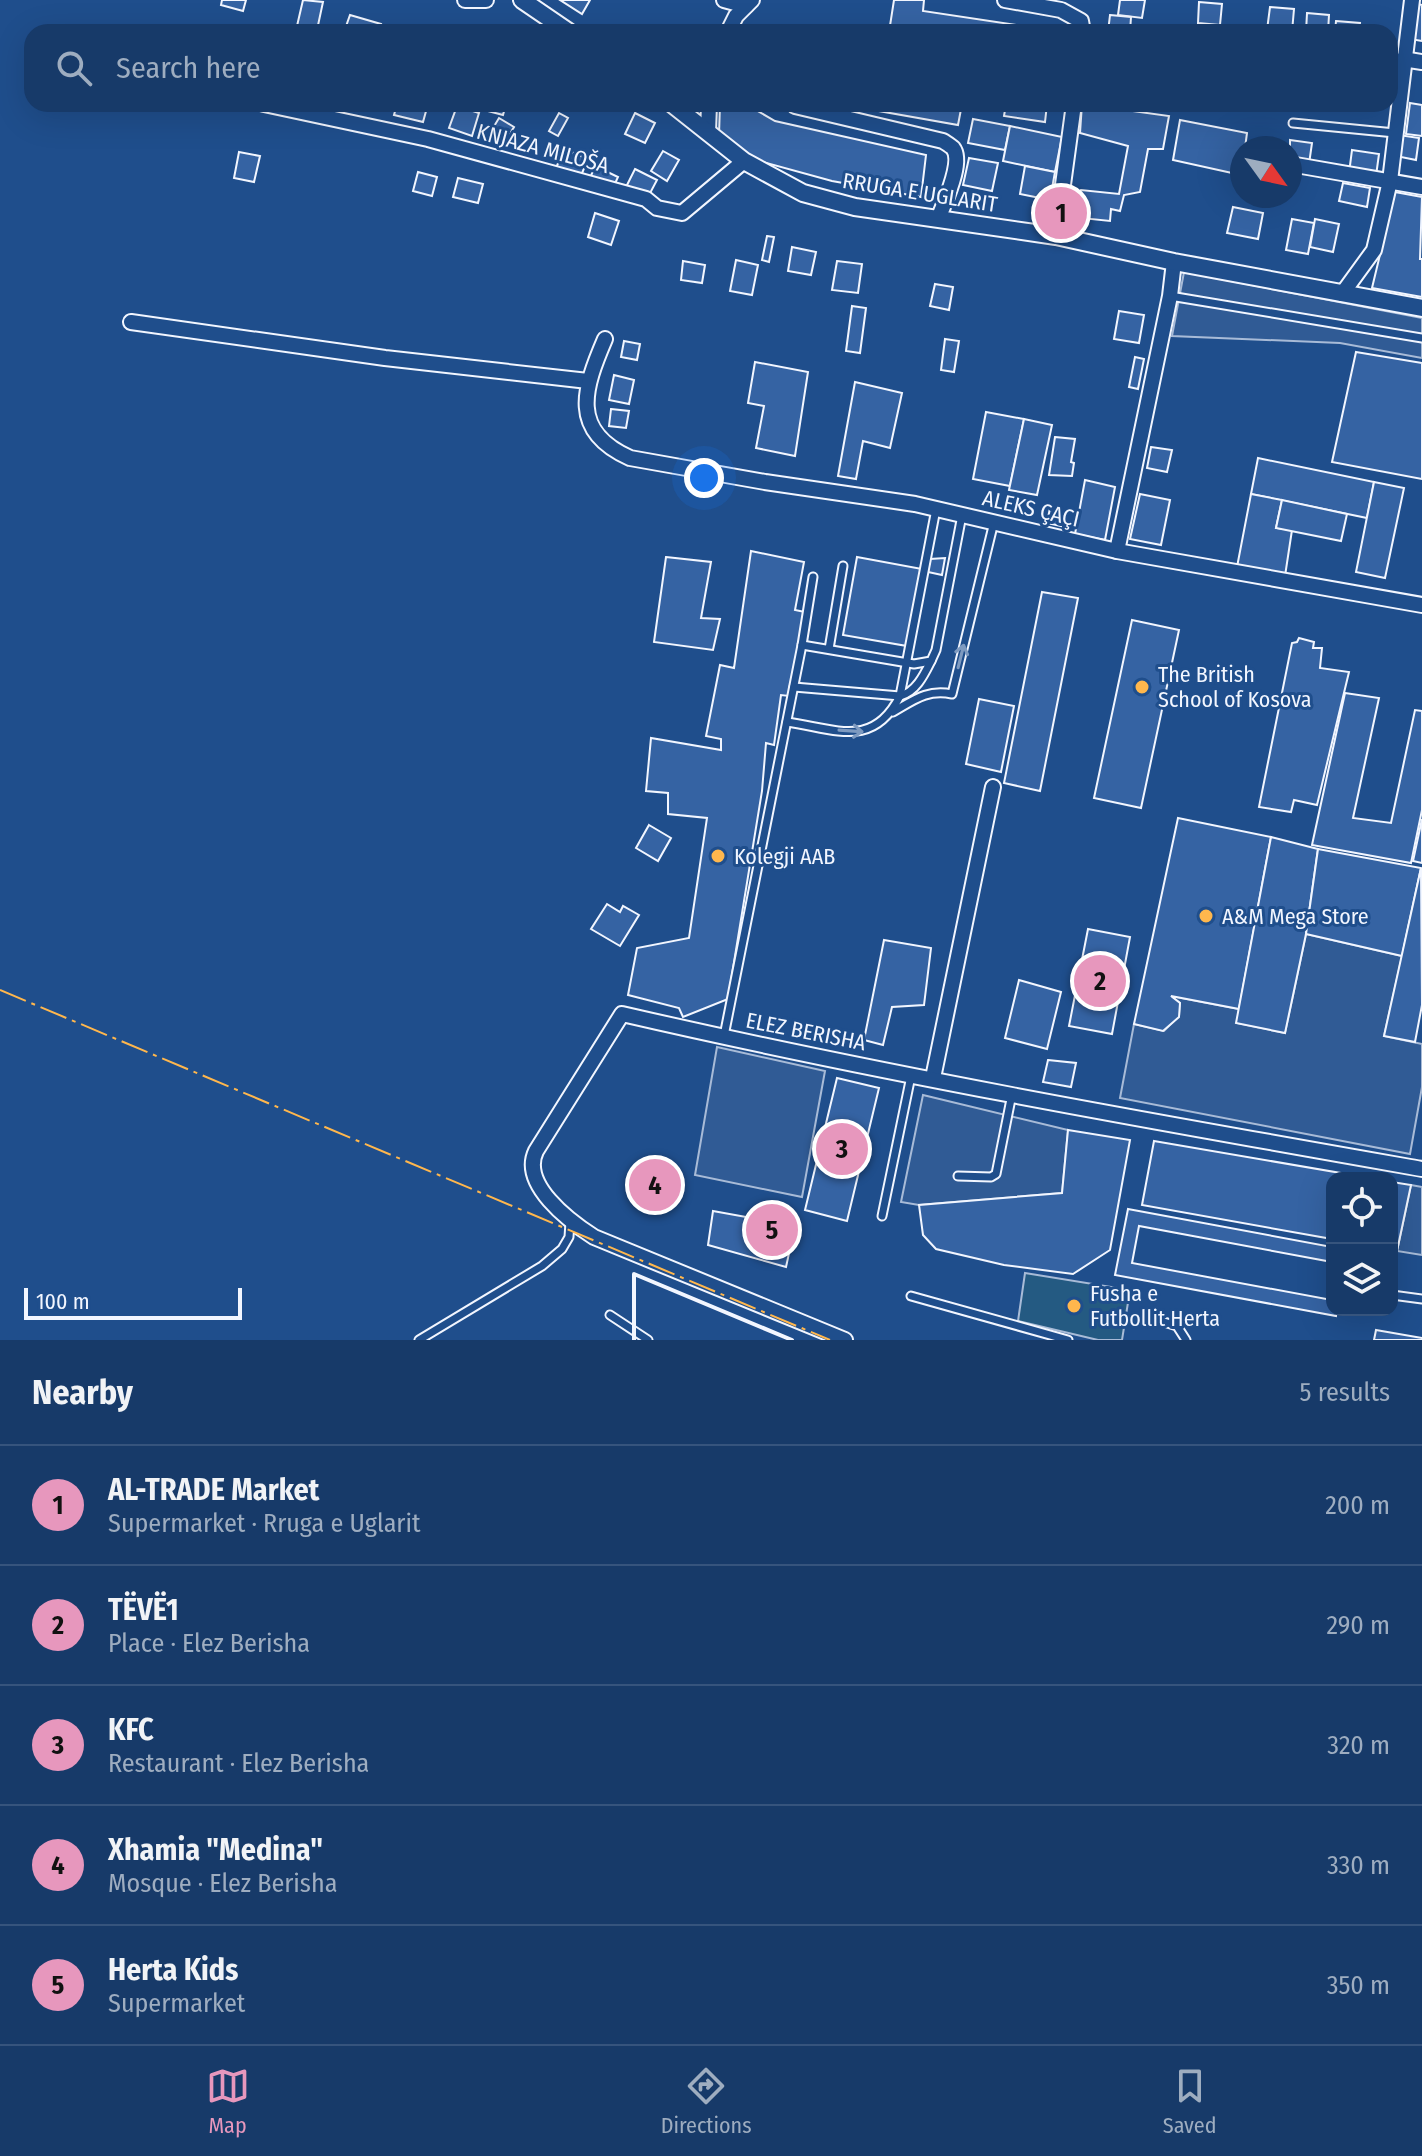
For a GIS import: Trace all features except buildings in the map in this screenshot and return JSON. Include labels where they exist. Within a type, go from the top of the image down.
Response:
[{"type":"street","points":[[465,0],[486,0]]},
{"type":"street","points":[[522,0],[557,24]]},
{"type":"street","points":[[724,0],[749,3]]},
{"type":"street","points":[[1005,0],[1061,10],[1082,24]]},
{"type":"street","points":[[1398,78],[1412,0]]},
{"type":"street","points":[[732,24],[749,3]]},
{"type":"street","points":[[1403,59],[1422,62]]},
{"type":"street","name":"KNJAZA MILOŠA","points":[[301,112],[428,139],[646,199],[657,208],[682,213],[744,161]]},
{"type":"street","name":"RRUGA E UGLARIT","points":[[682,112],[744,161],[803,193],[842,204],[1056,236],[1174,262],[1422,308]]},
{"type":"street","points":[[708,133],[709,112]]},
{"type":"street","points":[[820,112],[943,141],[953,147],[956,156],[952,184],[939,217]]},
{"type":"street","points":[[1056,236],[1073,112]]},
{"type":"street","points":[[1342,294],[1374,250],[1390,181],[1395,112]]},
{"type":"street","points":[[1302,166],[1422,187]]},
{"type":"street","points":[[1117,551],[1170,296],[1174,262]]},
{"type":"street","points":[[131,322],[385,358],[588,381],[605,339]]},
{"type":"street","name":"ALEKS ÇAÇI","points":[[588,381],[585,403],[597,434],[609,449],[630,458],[765,482],[863,495],[1117,551],[1422,605]]},
{"type":"street","points":[[933,1078],[993,787]]},
{"type":"street","name":"ELEZ BERISHA","points":[[570,1222],[537,1184],[531,1172],[531,1162],[622,1014],[724,1038],[1012,1094],[1422,1169]]},
{"type":"street","points":[[570,1222],[594,1237],[631,1253],[845,1340]]},
{"type":"lane","points":[[1293,123],[1395,133]]},
{"type":"lane","points":[[1170,296],[1422,338]]},
{"type":"lane","points":[[891,713],[900,696],[936,509]]},
{"type":"lane","points":[[794,687],[900,696],[916,686],[936,650],[962,515]]},
{"type":"lane","points":[[787,722],[862,733],[878,726],[891,713],[925,693],[936,691],[952,694],[994,522]]},
{"type":"lane","points":[[829,649],[843,566]]},
{"type":"lane","points":[[724,1038],[813,577]]},
{"type":"lane","points":[[802,645],[914,664],[931,661]]},
{"type":"lane","points":[[882,1216],[911,1074]]},
{"type":"lane","points":[[958,1176],[991,1177],[997,1172],[1012,1094]]},
{"type":"lane","points":[[419,1340],[549,1261],[566,1242],[570,1222]]},
{"type":"lane","points":[[911,1296],[1068,1340]]},
{"type":"lane","points":[[1398,1296],[1422,1299]]},
{"type":"lane","points":[[610,1315],[648,1340]]},
{"type":"lane","points":[[1151,1318],[1177,1326],[1186,1340]]},
{"type":"shaded area","points":[[1184,272],[1422,318],[1422,358],[1340,343],[1172,336]]},
{"type":"shaded area","points":[[1306,934],[1402,956],[1384,1036],[1422,1044],[1422,1087],[1410,1154],[1120,1098],[1134,1024],[1164,1031],[1179,1016],[1180,1003],[1171,996],[1239,1009],[1237,1023],[1285,1033]]},
{"type":"shaded area","points":[[717,1047],[825,1071],[802,1197],[695,1175]]},
{"type":"shaded area","points":[[923,1095],[1068,1130],[1062,1193],[919,1205],[901,1202]]},
{"type":"shaded area","points":[[1411,1185],[1422,1187],[1422,1255],[1398,1251]]},
{"type":"shaded area","name":"Fusha e Futbollit Herta","points":[[1025,1273],[1130,1290],[1122,1340],[1098,1340],[1018,1321]]},
{"type":"wall","points":[[634,1340],[634,1274],[792,1340]]},
{"type":"power","points":[[0,990],[830,1340]]},
{"type":"place","name":"AL-TRADE Market","points":[[1061,213]]},
{"type":"place","name":"The British School of Kosova","points":[[1142,687]]},
{"type":"place","name":"Kolegji AAB","points":[[718,856]]},
{"type":"place","name":"A&M Mega Store","points":[[1206,916]]},
{"type":"place","name":"TËVË1","points":[[1100,981]]},
{"type":"place","name":"KFC","points":[[842,1149]]},
{"type":"place","name":"Xhamia \"Medina\"","points":[[655,1185]]},
{"type":"place","name":"Herta Kids","points":[[772,1230]]},
{"type":"place","name":"Fusha e Futbollit Herta","points":[[1074,1306]]}]
